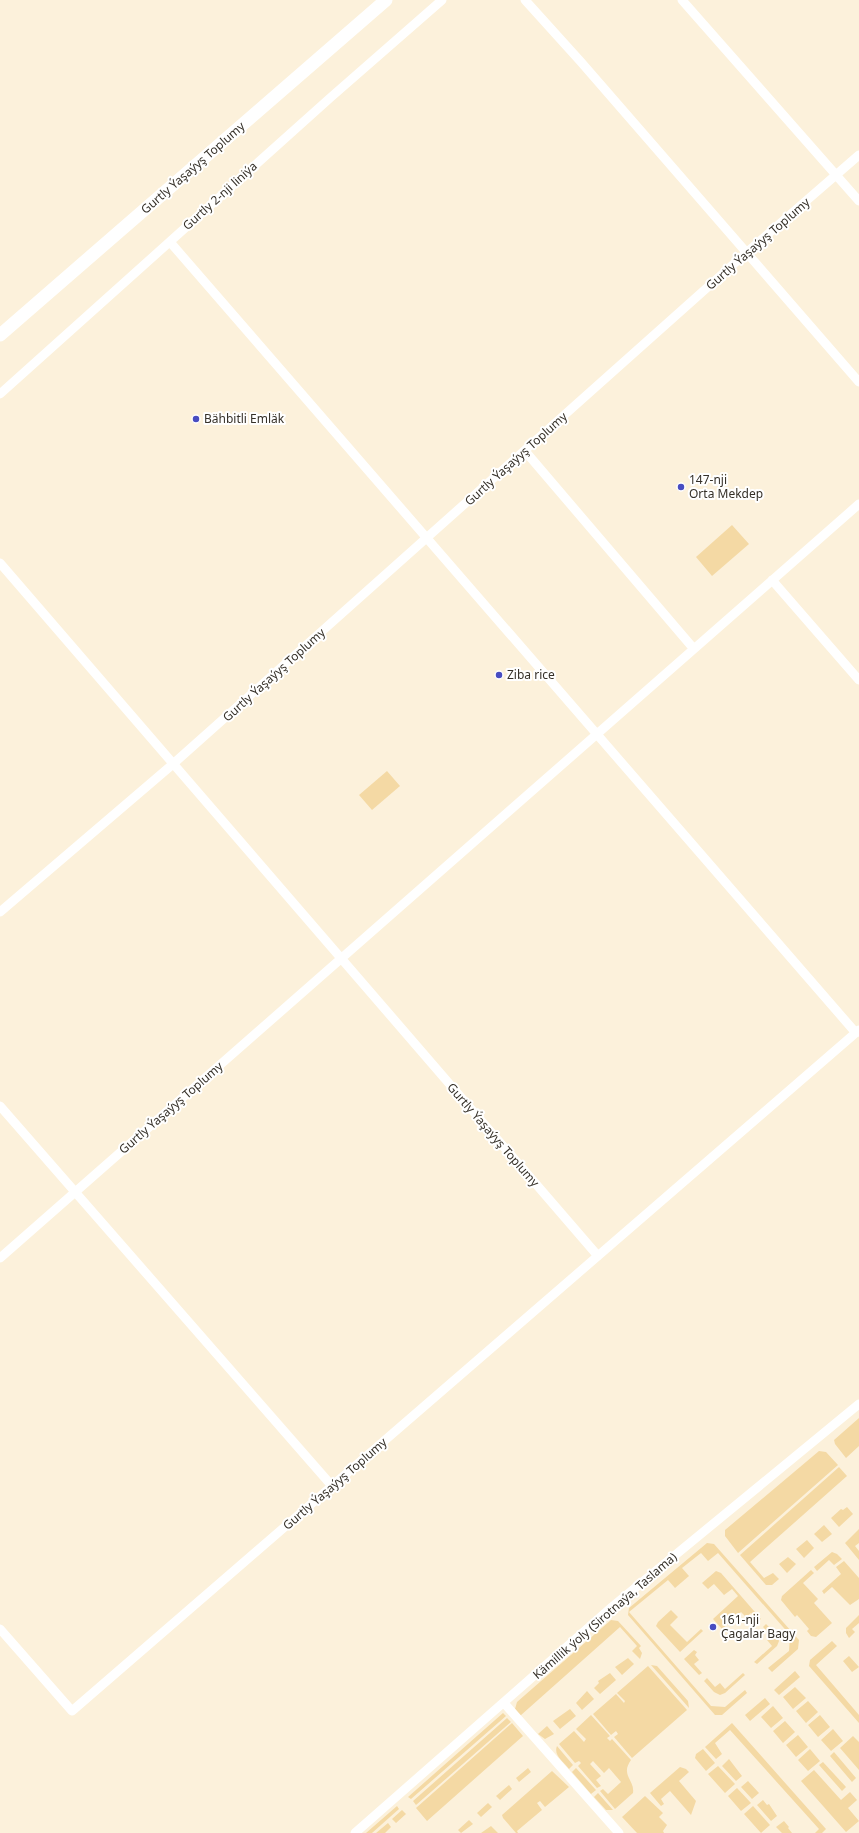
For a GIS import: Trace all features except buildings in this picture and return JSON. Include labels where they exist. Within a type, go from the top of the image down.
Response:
[{"type":"street","name":"Gurtly Ýaşaýyş Toplumy","points":[[0,336],[386,0]]},
{"type":"street","name":"Gurtly 2-nji liniýa","points":[[0,394],[442,0]]},
{"type":"street","points":[[525,0],[581,62],[859,382]]},
{"type":"street","points":[[682,0],[859,201]]},
{"type":"street","name":"Gurtly Ýaşaýyş Toplumy","points":[[0,912],[173,764],[746,253],[859,155]]},
{"type":"street","points":[[170,242],[857,1031]]},
{"type":"street","points":[[525,451],[694,649]]},
{"type":"street","name":"Gurtly Ýaşaýyş Toplumy","points":[[0,1258],[859,504]]},
{"type":"street","name":"Gurtly Ýaşaýyş Toplumy","points":[[0,563],[598,1256]]},
{"type":"street","points":[[772,580],[859,680]]},
{"type":"street","name":"Gurtly Ýaşaýyş Toplumy","points":[[0,1629],[72,1711],[857,1031]]},
{"type":"street","points":[[0,1106],[332,1486]]},
{"type":"street","name":"Kämillik ýoly (Sirotnaýa, Taslama)","points":[[355,1833],[612,1607],[859,1404]]},
{"type":"street","points":[[504,1703],[619,1833]]},
{"type":"shaded area","points":[[732,525],[749,544],[712,576],[696,557]]},
{"type":"shaded area","points":[[387,771],[400,786],[372,810],[359,795]]},
{"type":"shaded area","points":[[859,1418],[859,1446],[846,1458],[835,1444],[834,1440]]},
{"type":"shaded area","points":[[819,1451],[826,1452],[838,1465],[738,1553],[725,1536],[725,1530]]},
{"type":"shaded area","points":[[839,1467],[847,1476],[750,1562],[764,1578],[773,1573],[779,1579],[772,1585],[766,1585],[740,1555]]},
{"type":"shaded area","points":[[847,1507],[853,1514],[839,1527],[831,1518],[841,1509],[843,1510]]},
{"type":"shaded area","points":[[824,1525],[832,1534],[822,1542],[814,1534]]},
{"type":"shaded area","points":[[859,1529],[859,1543],[855,1546],[859,1551],[859,1560],[845,1543]]},
{"type":"shaded area","points":[[807,1540],[814,1548],[804,1558],[796,1549]]},
{"type":"shaded area","points":[[707,1543],[714,1544],[799,1640],[798,1649],[772,1672],[768,1668],[789,1651],[790,1635],[718,1553],[708,1561],[701,1553],[682,1568],[689,1576],[675,1588],[668,1580],[629,1612],[711,1706],[725,1707],[745,1690],[747,1693],[722,1715],[715,1715],[628,1615],[629,1608]]},
{"type":"shaded area","points":[[832,1552],[837,1554],[842,1559],[834,1565],[829,1560],[817,1571],[814,1567]]},
{"type":"shaded area","points":[[788,1557],[796,1564],[787,1573],[779,1564]]},
{"type":"shaded area","points":[[844,1561],[859,1578],[859,1599],[850,1605],[832,1587],[824,1594],[822,1591],[841,1574],[836,1567]]},
{"type":"shaded area","points":[[811,1570],[814,1573],[803,1583],[818,1599],[814,1603],[832,1623],[816,1637],[811,1636],[807,1631],[809,1629],[797,1615],[795,1617],[781,1600],[782,1596]]},
{"type":"shaded area","points":[[716,1571],[721,1573],[761,1619],[758,1621],[751,1613],[746,1617],[741,1612],[722,1629],[713,1619],[738,1596],[732,1589],[724,1595],[714,1584],[708,1589],[702,1583]]},
{"type":"shaded area","points":[[671,1610],[678,1617],[670,1625],[687,1642],[701,1629],[703,1631],[680,1652],[656,1626],[658,1622]]},
{"type":"shaded area","points":[[859,1615],[859,1623],[852,1629],[855,1632],[849,1638],[846,1633],[846,1628]]},
{"type":"shaded area","points":[[611,1620],[618,1621],[641,1646],[639,1648],[642,1653],[640,1659],[632,1651],[637,1646],[620,1627],[520,1716],[515,1709],[517,1702]]},
{"type":"shaded area","points":[[766,1624],[777,1635],[779,1641],[777,1646],[757,1664],[754,1662],[772,1646],[767,1640],[772,1636],[763,1627]]},
{"type":"shaded area","points":[[832,1641],[837,1646],[816,1665],[859,1715],[859,1723],[809,1666],[810,1660]]},
{"type":"shaded area","points":[[694,1650],[697,1652],[695,1655],[699,1660],[694,1664],[702,1673],[699,1675],[684,1659]]},
{"type":"shaded area","points":[[849,1656],[859,1667],[852,1672],[843,1661]]},
{"type":"shaded area","points":[[628,1658],[634,1664],[622,1675],[615,1667]]},
{"type":"shaded area","points":[[651,1665],[657,1666],[688,1701],[689,1708]]},
{"type":"shaded area","points":[[648,1666],[687,1710],[632,1758],[614,1737],[618,1734],[616,1731],[611,1735],[593,1714],[616,1694],[624,1703],[625,1701],[617,1693]]},
{"type":"shaded area","points":[[795,1671],[800,1677],[779,1695],[774,1690]]},
{"type":"shaded area","points":[[610,1673],[616,1680],[600,1694],[594,1688],[599,1683],[598,1681]]},
{"type":"shaded area","points":[[743,1673],[745,1675],[725,1693],[720,1695],[714,1692],[704,1681],[707,1678],[715,1687],[720,1683],[725,1689]]},
{"type":"shaded area","points":[[795,1687],[806,1698],[793,1709],[783,1697]]},
{"type":"shaded area","points":[[587,1691],[594,1699],[582,1710],[576,1703]]},
{"type":"shaded area","points":[[765,1698],[770,1704],[750,1721],[745,1715]]},
{"type":"shaded area","points":[[808,1701],[818,1712],[806,1723],[796,1711]]},
{"type":"shaded area","points":[[773,1706],[783,1718],[771,1728],[761,1717]]},
{"type":"shaded area","points":[[570,1709],[576,1716],[560,1729],[553,1721]]},
{"type":"shaded area","points":[[503,1713],[506,1716],[411,1799],[408,1797]]},
{"type":"shaded area","points":[[591,1715],[610,1736],[607,1738],[610,1741],[612,1739],[631,1760],[628,1765],[627,1774],[632,1784],[633,1793],[615,1809],[600,1791],[603,1789],[608,1794],[621,1782],[609,1768],[604,1773],[593,1761],[590,1764],[601,1776],[596,1780],[601,1786],[597,1788],[578,1766],[581,1763],[579,1761],[575,1763],[559,1744],[574,1731],[584,1742],[586,1739],[576,1729]]},
{"type":"shaded area","points":[[820,1715],[830,1727],[818,1737],[808,1725]]},
{"type":"shaded area","points":[[507,1718],[511,1722],[416,1805],[413,1801]]},
{"type":"shaded area","points":[[785,1721],[795,1732],[783,1743],[773,1731]]},
{"type":"shaded area","points":[[512,1723],[523,1736],[427,1821],[416,1808]]},
{"type":"shaded area","points":[[732,1723],[826,1829],[822,1833],[815,1833],[819,1829],[730,1730],[715,1743],[722,1754],[716,1759],[705,1747]]},
{"type":"shaded area","points":[[547,1726],[554,1734],[545,1739],[538,1734]]},
{"type":"shaded area","points":[[833,1729],[843,1741],[831,1751],[821,1740]]},
{"type":"shaded area","points":[[798,1735],[808,1747],[796,1757],[786,1745]]},
{"type":"shaded area","points":[[853,1736],[859,1742],[859,1770],[840,1748]]},
{"type":"shaded area","points":[[557,1746],[573,1765],[569,1769],[556,1752]]},
{"type":"shaded area","points":[[703,1749],[715,1763],[706,1771],[695,1758],[696,1754]]},
{"type":"shaded area","points":[[810,1749],[820,1761],[808,1771],[798,1760]]},
{"type":"shaded area","points":[[834,1752],[856,1778],[852,1782],[830,1756]]},
{"type":"shaded area","points":[[729,1759],[742,1776],[736,1781],[722,1766]]},
{"type":"shaded area","points":[[823,1762],[846,1787],[842,1791],[819,1765]]},
{"type":"shaded area","points":[[718,1766],[735,1784],[725,1793],[708,1774]]},
{"type":"shaded area","points":[[680,1767],[689,1772],[679,1781],[696,1801],[691,1815],[670,1791],[661,1799],[664,1804],[661,1806],[650,1793]]},
{"type":"shaded area","points":[[528,1768],[531,1772],[519,1782],[516,1778]]},
{"type":"shaded area","points":[[576,1768],[596,1790],[591,1794],[572,1772]]},
{"type":"shaded area","points":[[814,1770],[841,1800],[850,1792],[857,1800],[848,1808],[859,1821],[846,1832],[801,1781]]},
{"type":"shaded area","points":[[552,1771],[569,1787],[545,1807],[540,1801],[537,1803],[542,1810],[517,1831],[518,1833],[516,1833],[502,1815]]},
{"type":"shaded area","points":[[748,1781],[759,1793],[752,1799],[741,1787]]},
{"type":"shaded area","points":[[509,1785],[512,1789],[500,1800],[496,1796]]},
{"type":"shaded area","points":[[737,1788],[751,1803],[741,1811],[728,1796]]},
{"type":"shaded area","points":[[598,1793],[613,1810],[606,1810],[594,1797]]},
{"type":"shaded area","points":[[645,1796],[663,1813],[659,1817],[667,1825],[663,1831],[664,1833],[637,1833],[622,1817]]},
{"type":"shaded area","points":[[763,1800],[767,1805],[769,1804],[777,1816],[771,1821],[757,1805]]},
{"type":"shaded area","points":[[488,1803],[492,1807],[481,1817],[477,1813]]},
{"type":"shaded area","points":[[397,1806],[399,1809],[372,1833],[366,1833]]},
{"type":"shaded area","points":[[753,1806],[770,1825],[761,1833],[744,1814]]},
{"type":"shaded area","points":[[402,1810],[406,1814],[396,1823],[392,1819]]},
{"type":"shaded area","points":[[469,1820],[473,1824],[461,1833],[458,1830]]},
{"type":"shaded area","points":[[784,1821],[792,1833],[782,1833],[776,1827]]},
{"type":"shaded area","points":[[388,1823],[391,1827],[385,1833],[376,1833]]},
{"type":"shaded area","points":[[491,1826],[498,1833],[481,1833]]},
{"type":"place","name":"Bähbitli Emläk","points":[[196,419]]},
{"type":"place","name":"147-nji Orta Mekdep","points":[[681,487]]},
{"type":"place","name":"Ziba rice","points":[[499,675]]},
{"type":"place","name":"161-nji Çagalar Bagy","points":[[713,1627]]}]
